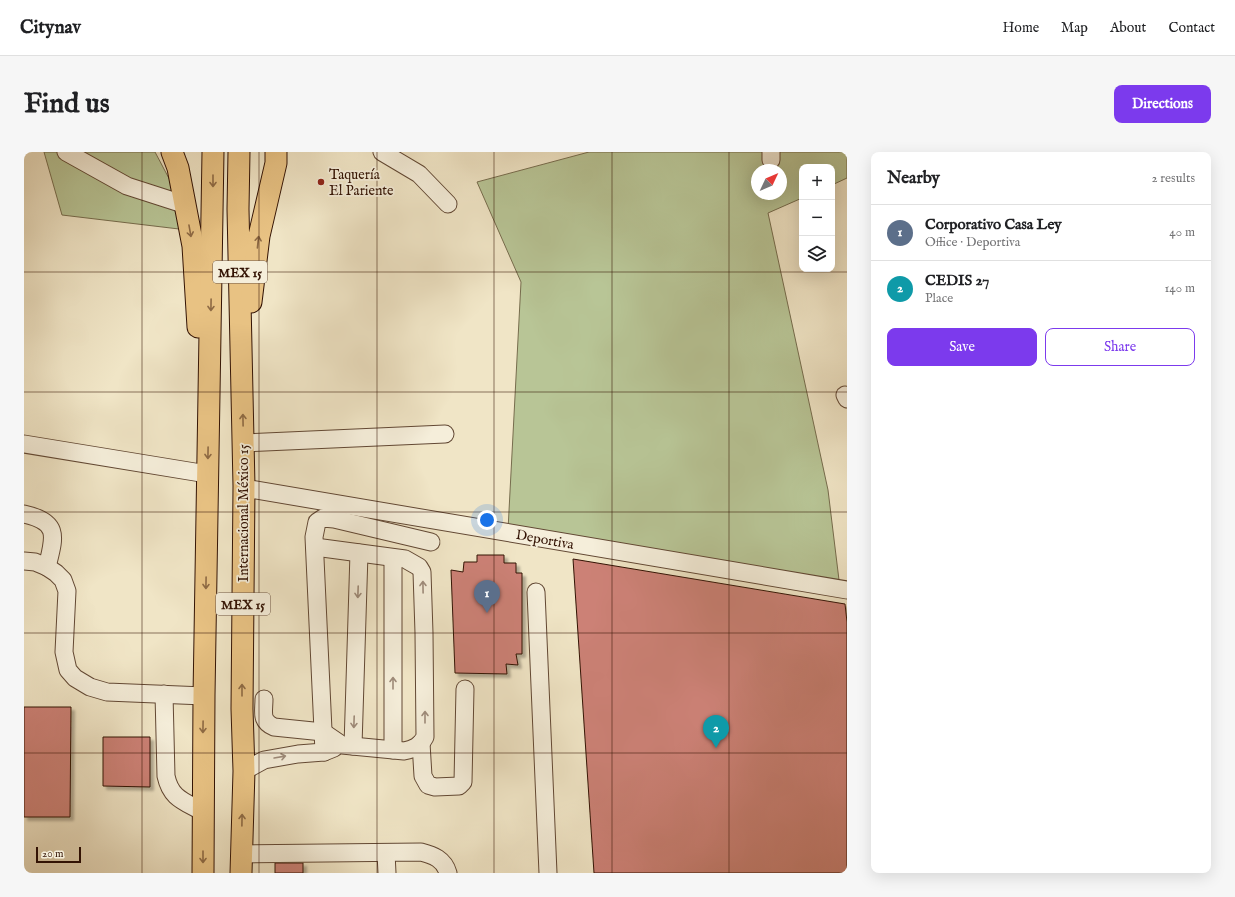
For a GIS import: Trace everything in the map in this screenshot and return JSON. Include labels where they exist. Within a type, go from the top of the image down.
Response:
[{"type":"main road","points":[[172,152],[178,168],[193,246],[202,386],[208,414]]},
{"type":"main road","name":"MEX 15","points":[[203,873],[207,474],[213,152]]},
{"type":"main road","name":"Internacional México 15","points":[[238,152],[244,486],[242,702],[244,771],[241,864]]},
{"type":"main road","points":[[241,336],[252,300],[258,236],[278,156]]},
{"type":"street","points":[[66,152],[128,186],[186,205]]},
{"type":"street","points":[[382,152],[420,174],[448,204]]},
{"type":"street","points":[[243,442],[445,434]]},
{"type":"street","points":[[24,444],[207,474]]},
{"type":"street","name":"Deportiva","points":[[244,486],[258,490],[847,590]]},
{"type":"street","points":[[24,514],[34,516],[46,522],[52,530],[54,540],[47,567]]},
{"type":"street","points":[[324,752],[314,547],[317,522],[323,518],[334,519],[431,542]]},
{"type":"street","points":[[264,699],[264,718],[267,724],[274,727],[323,732],[347,745],[404,751],[413,749],[421,743],[425,737],[422,572],[419,567],[405,559],[314,547]]},
{"type":"street","points":[[347,745],[359,553]]},
{"type":"street","points":[[393,558],[393,750]]},
{"type":"street","points":[[24,561],[35,562],[47,567],[56,573],[62,580],[66,591],[64,652],[68,670],[75,678],[90,687],[107,692],[204,696]]},
{"type":"street","points":[[536,592],[548,873]]},
{"type":"street","points":[[421,743],[423,776],[428,785],[435,787],[459,786],[463,782],[465,689]]},
{"type":"street","points":[[164,694],[166,776],[168,786],[173,794],[181,800],[203,812]]},
{"type":"street","points":[[244,771],[264,760],[298,754],[324,752],[347,745]]},
{"type":"street","points":[[241,864],[386,853],[421,852],[439,858],[447,868],[448,873]]},
{"type":"street","points":[[386,853],[387,873]]},
{"type":"green space","points":[[44,152],[155,152],[173,186],[179,229],[62,215]]},
{"type":"green space","points":[[589,152],[847,152],[847,178],[835,184],[835,164],[799,164],[799,199],[768,213],[828,490],[839,580],[508,530],[521,282],[477,182]]},
{"type":"building","points":[[477,555],[504,555],[504,563],[516,563],[516,573],[522,573],[522,654],[516,654],[518,665],[506,664],[507,674],[455,673],[451,570],[463,572],[464,562],[477,562]]},
{"type":"building","points":[[573,559],[845,604],[847,622],[847,873],[594,873]]},
{"type":"building","points":[[24,707],[71,707],[70,817],[24,817]]},
{"type":"building","points":[[103,737],[150,737],[150,787],[103,786]]},
{"type":"building","points":[[275,863],[303,863],[303,873],[275,873]]},
{"type":"place","name":"Taquería El Pariente","points":[[321,182]]},
{"type":"place","name":"Corporativo Casa Ley","points":[[487,613]]},
{"type":"place","name":"CEDIS 27","points":[[716,748]]}]
